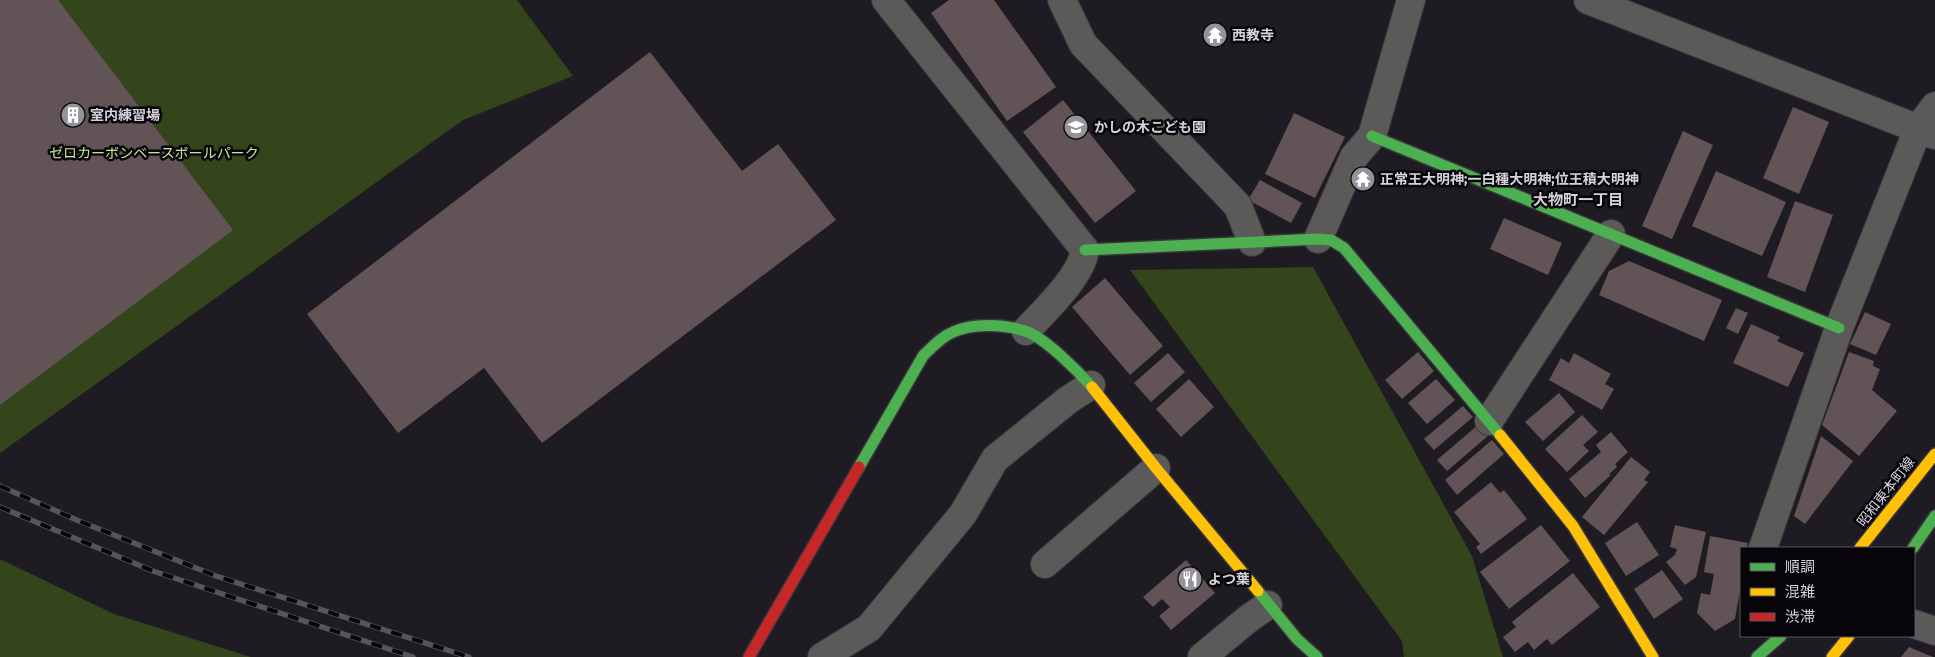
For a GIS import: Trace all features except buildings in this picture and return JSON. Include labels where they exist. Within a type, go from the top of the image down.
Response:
[{"type":"street","points":[[886,0],[1085,250],[1084,260],[1074,276],[1026,331]]},
{"type":"street","points":[[1062,0],[1083,44],[1238,206],[1252,242]]},
{"type":"street","points":[[1318,239],[1354,157],[1372,136],[1411,0]]},
{"type":"street","points":[[1588,0],[1926,132]]},
{"type":"street","points":[[1763,547],[1839,328],[1926,132],[1935,106]]},
{"type":"street","points":[[1372,136],[1839,328]]},
{"type":"street","points":[[1489,422],[1611,234]]},
{"type":"street","points":[[1085,250],[1318,239],[1331,240],[1344,248],[1573,526],[1654,657]]},
{"type":"street","points":[[749,657],[923,356],[936,343],[952,332],[976,326],[1003,327],[1026,331],[1059,353],[1091,385],[1268,605],[1297,639],[1317,657]]},
{"type":"street","points":[[822,657],[869,628],[963,514],[995,460],[1068,400],[1091,385]]},
{"type":"street","name":"昭和東本町線","points":[[1861,547],[1935,454]]},
{"type":"street","points":[[1045,564],[1156,468]]},
{"type":"street","points":[[1914,547],[1935,516]]},
{"type":"street","points":[[1202,657],[1248,618],[1268,605]]},
{"type":"street","points":[[1915,624],[1935,631]]},
{"type":"street","points":[[1757,657],[1780,637]]},
{"type":"street","points":[[1832,657],[1848,637]]},
{"type":"green space","name":"ゼロカーボンベースボールパーク","points":[[0,0],[517,0],[573,76],[463,120],[0,453]]},
{"type":"green space","points":[[1313,267],[1472,556],[1503,657],[1404,657],[1402,641],[1130,270]]},
{"type":"green space","points":[[0,559],[114,614],[251,657],[0,657]]},
{"type":"railway","points":[[0,486],[79,521],[216,576],[469,657]]},
{"type":"railway","points":[[0,507],[153,571],[413,657]]},
{"type":"traffic: fast","points":[[1372,136],[1839,328]]},
{"type":"traffic: fast","points":[[1085,250],[1318,239],[1331,240],[1344,248],[1500,435]]},
{"type":"traffic: fast","points":[[859,467],[923,356],[937,342],[961,329],[979,326],[1007,327],[1033,334],[1070,364],[1092,387]]},
{"type":"traffic: fast","points":[[1914,547],[1935,516]]},
{"type":"traffic: fast","points":[[1258,591],[1297,639],[1317,657]]},
{"type":"traffic: fast","points":[[1757,657],[1780,637]]},
{"type":"traffic: slow","points":[[1092,387],[1258,591]]},
{"type":"traffic: slow","points":[[1500,435],[1573,526],[1653,657]]},
{"type":"traffic: slow","points":[[1861,547],[1935,454]]},
{"type":"traffic: slow","points":[[1832,657],[1848,637]]},
{"type":"traffic: jam","points":[[749,657],[859,467]]},
{"type":"place","name":"西教寺","points":[[1215,35]]},
{"type":"place","name":"室内練習場","points":[[73,115]]},
{"type":"place","name":"かしの木こども園","points":[[1076,127]]},
{"type":"place","name":"正常王大明神;一白種大明神;位王積大明神","points":[[1363,179]]},
{"type":"place","name":"よつ葉","points":[[1190,579]]},
{"type":"district","name":"大物町一丁目","points":[[1578,200]]}]
